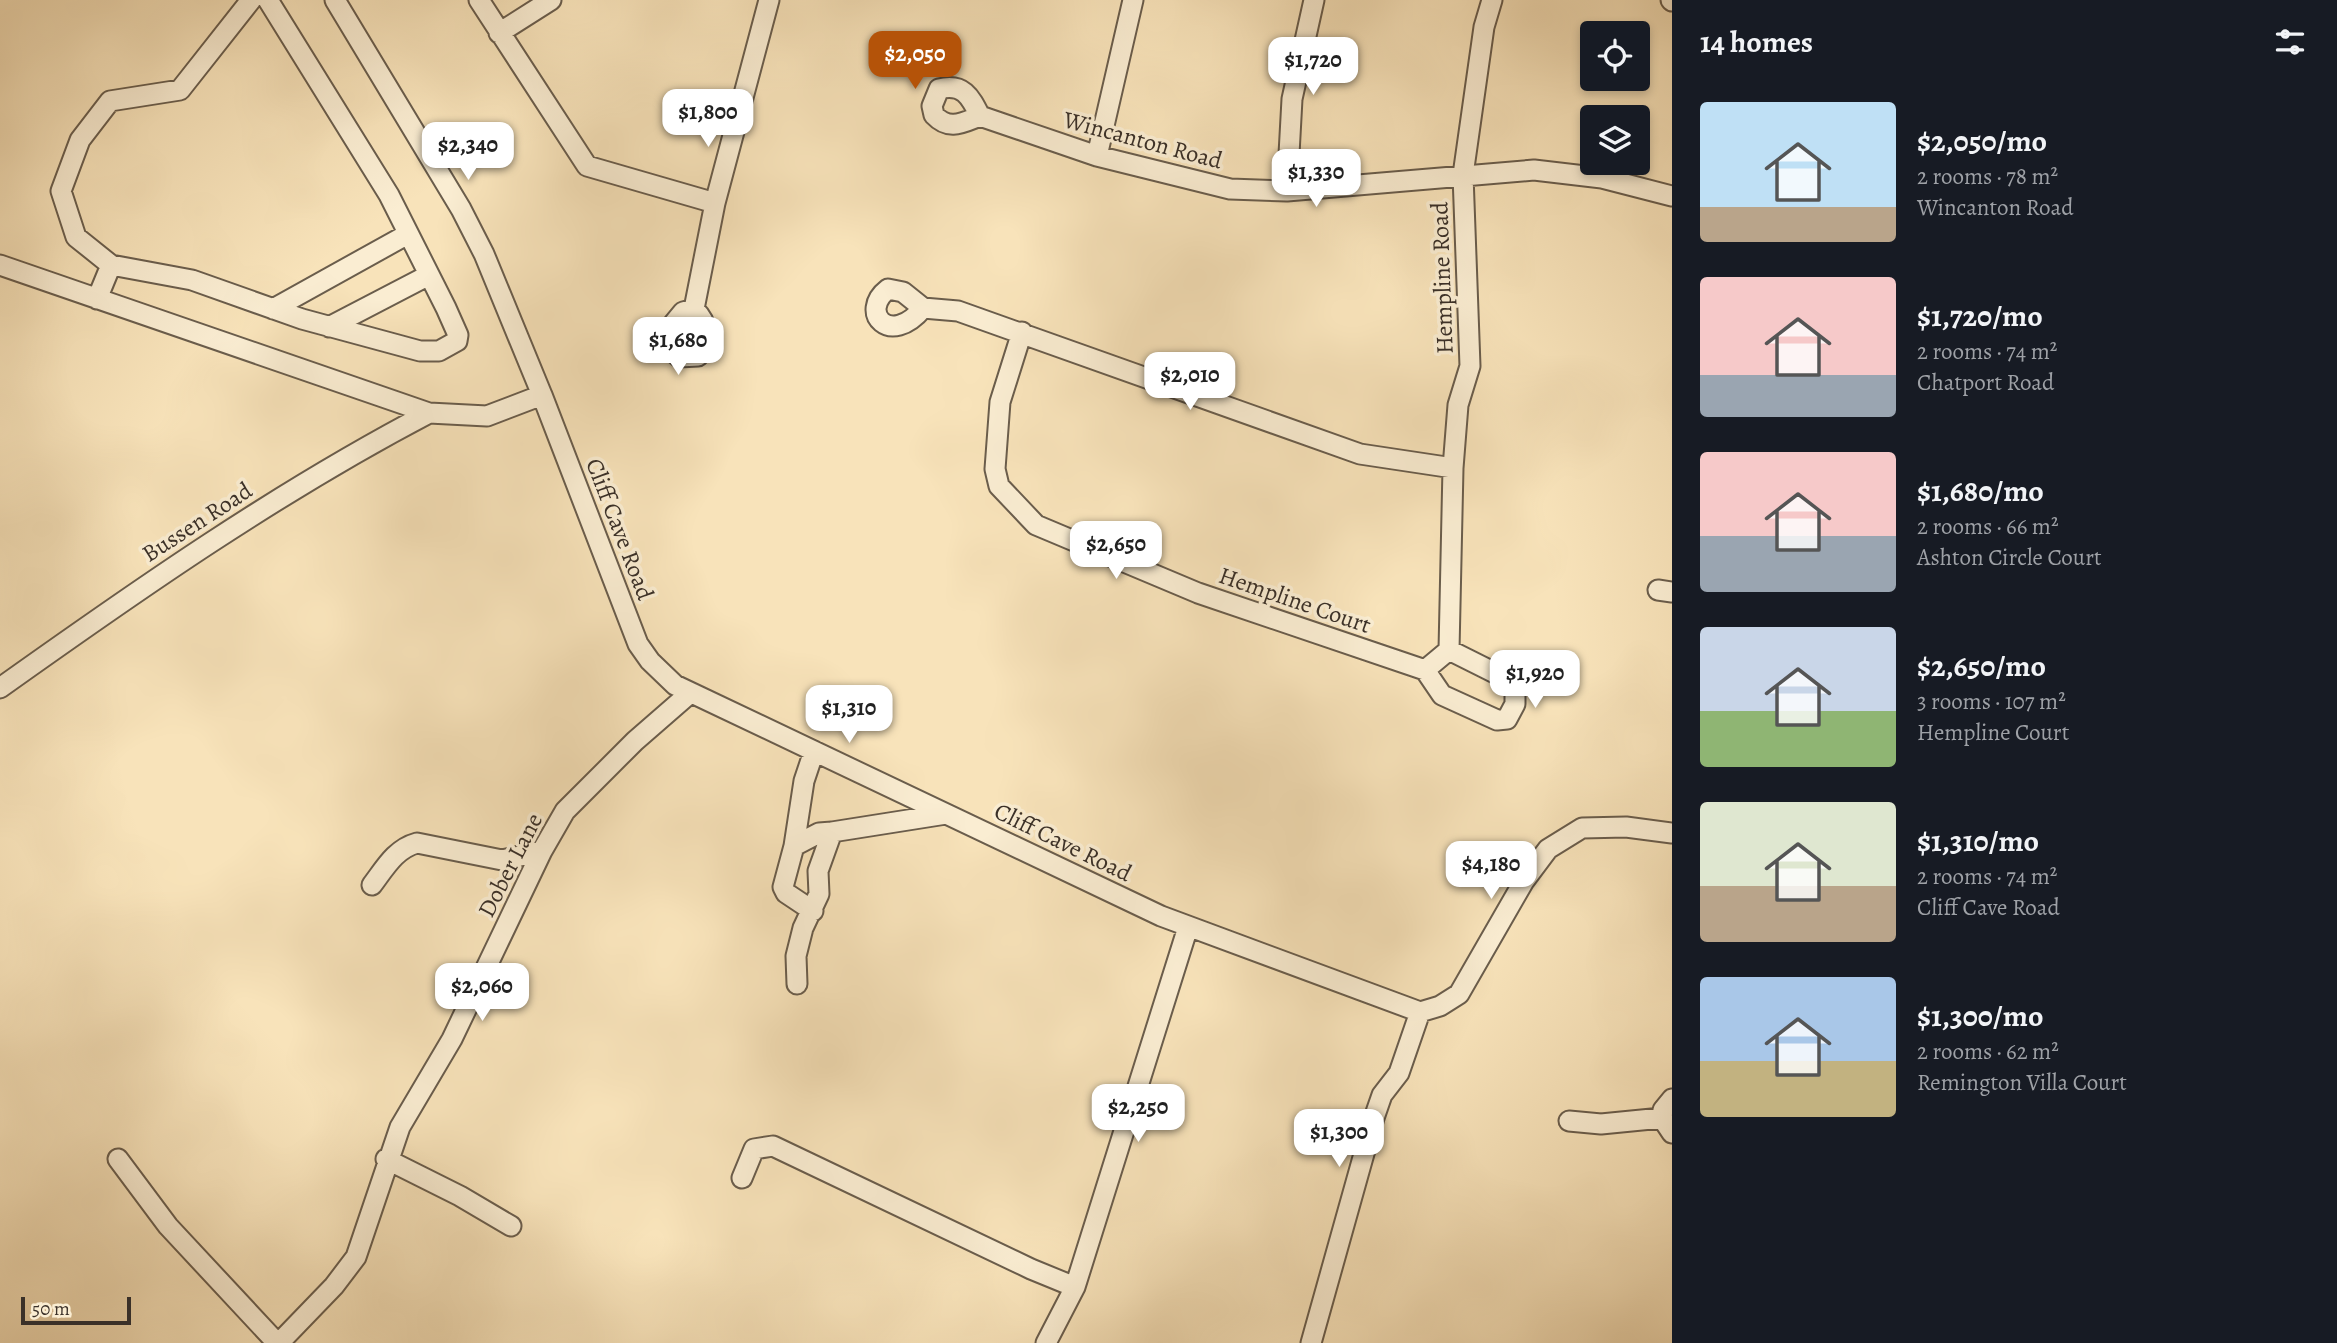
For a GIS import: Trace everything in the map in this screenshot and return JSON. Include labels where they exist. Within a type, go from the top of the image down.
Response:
[{"type":"street","points":[[251,0],[180,90],[110,101],[80,140],[61,191],[76,237],[111,265],[192,280],[330,327],[420,351],[439,351],[457,341],[458,335],[429,275],[389,195],[268,0]]},
{"type":"street","name":"Cliff Cave Road","points":[[335,0],[461,209],[484,254],[542,395],[638,644],[662,675],[689,694],[1188,927],[1420,1012]]},
{"type":"street","points":[[479,0],[587,166],[715,203]]},
{"type":"street","points":[[499,33],[551,0]]},
{"type":"street","points":[[694,309],[715,203],[769,0]]},
{"type":"street","points":[[1097,156],[1133,0]]},
{"type":"street","points":[[1287,191],[1292,99],[1314,0]]},
{"type":"street","name":"Hempline Road","points":[[1449,650],[1453,468],[1458,405],[1470,366],[1463,175],[1484,26],[1492,0]]},
{"type":"street","name":"Wincanton Road","points":[[980,116],[1097,156],[1230,189],[1287,191],[1534,170],[1602,178],[1672,196]]},
{"type":"street","points":[[273,309],[408,234]]},
{"type":"street","points":[[0,265],[429,413],[487,416],[542,395]]},
{"type":"street","points":[[97,299],[111,265]]},
{"type":"street","points":[[330,327],[429,275]]},
{"type":"street","points":[[923,308],[958,311],[1022,332],[1360,454],[1453,468]]},
{"type":"street","name":"Hempline Court","points":[[1022,332],[1000,402],[995,469],[999,486],[1036,525],[1198,593],[1425,670]]},
{"type":"street","name":"Bussen Road","points":[[0,688],[144,585],[253,515],[367,446],[429,413]]},
{"type":"street","points":[[1449,650],[1507,679],[1515,689],[1515,704],[1507,719],[1497,720],[1442,695],[1425,670],[1449,650]]},
{"type":"street","name":"Dober Lane","points":[[278,1343],[340,1279],[356,1257],[386,1159],[400,1127],[452,1039],[542,851],[576,796],[689,694]]},
{"type":"street","points":[[813,911],[786,893],[783,887],[794,846],[804,781],[814,751]]},
{"type":"street","points":[[794,846],[819,833],[946,814]]},
{"type":"street","points":[[1311,1343],[1374,1118],[1382,1096],[1399,1073],[1420,1012],[1440,1006],[1459,994],[1524,881],[1548,849],[1582,828],[1626,827],[1672,833]]},
{"type":"street","points":[[797,984],[796,956],[803,928],[813,911],[818,894],[818,871],[832,832]]},
{"type":"street","points":[[372,885],[393,857],[404,848],[417,843],[502,860],[542,851]]},
{"type":"street","points":[[1046,1343],[1075,1287],[1188,927]]},
{"type":"street","points":[[1569,1121],[1667,1126],[1663,1110],[1672,1099]]},
{"type":"street","points":[[742,1178],[754,1149],[773,1146],[1031,1269],[1075,1287]]},
{"type":"street","points":[[118,1159],[168,1226],[278,1343]]},
{"type":"street","points":[[386,1159],[470,1201],[511,1226]]}]
